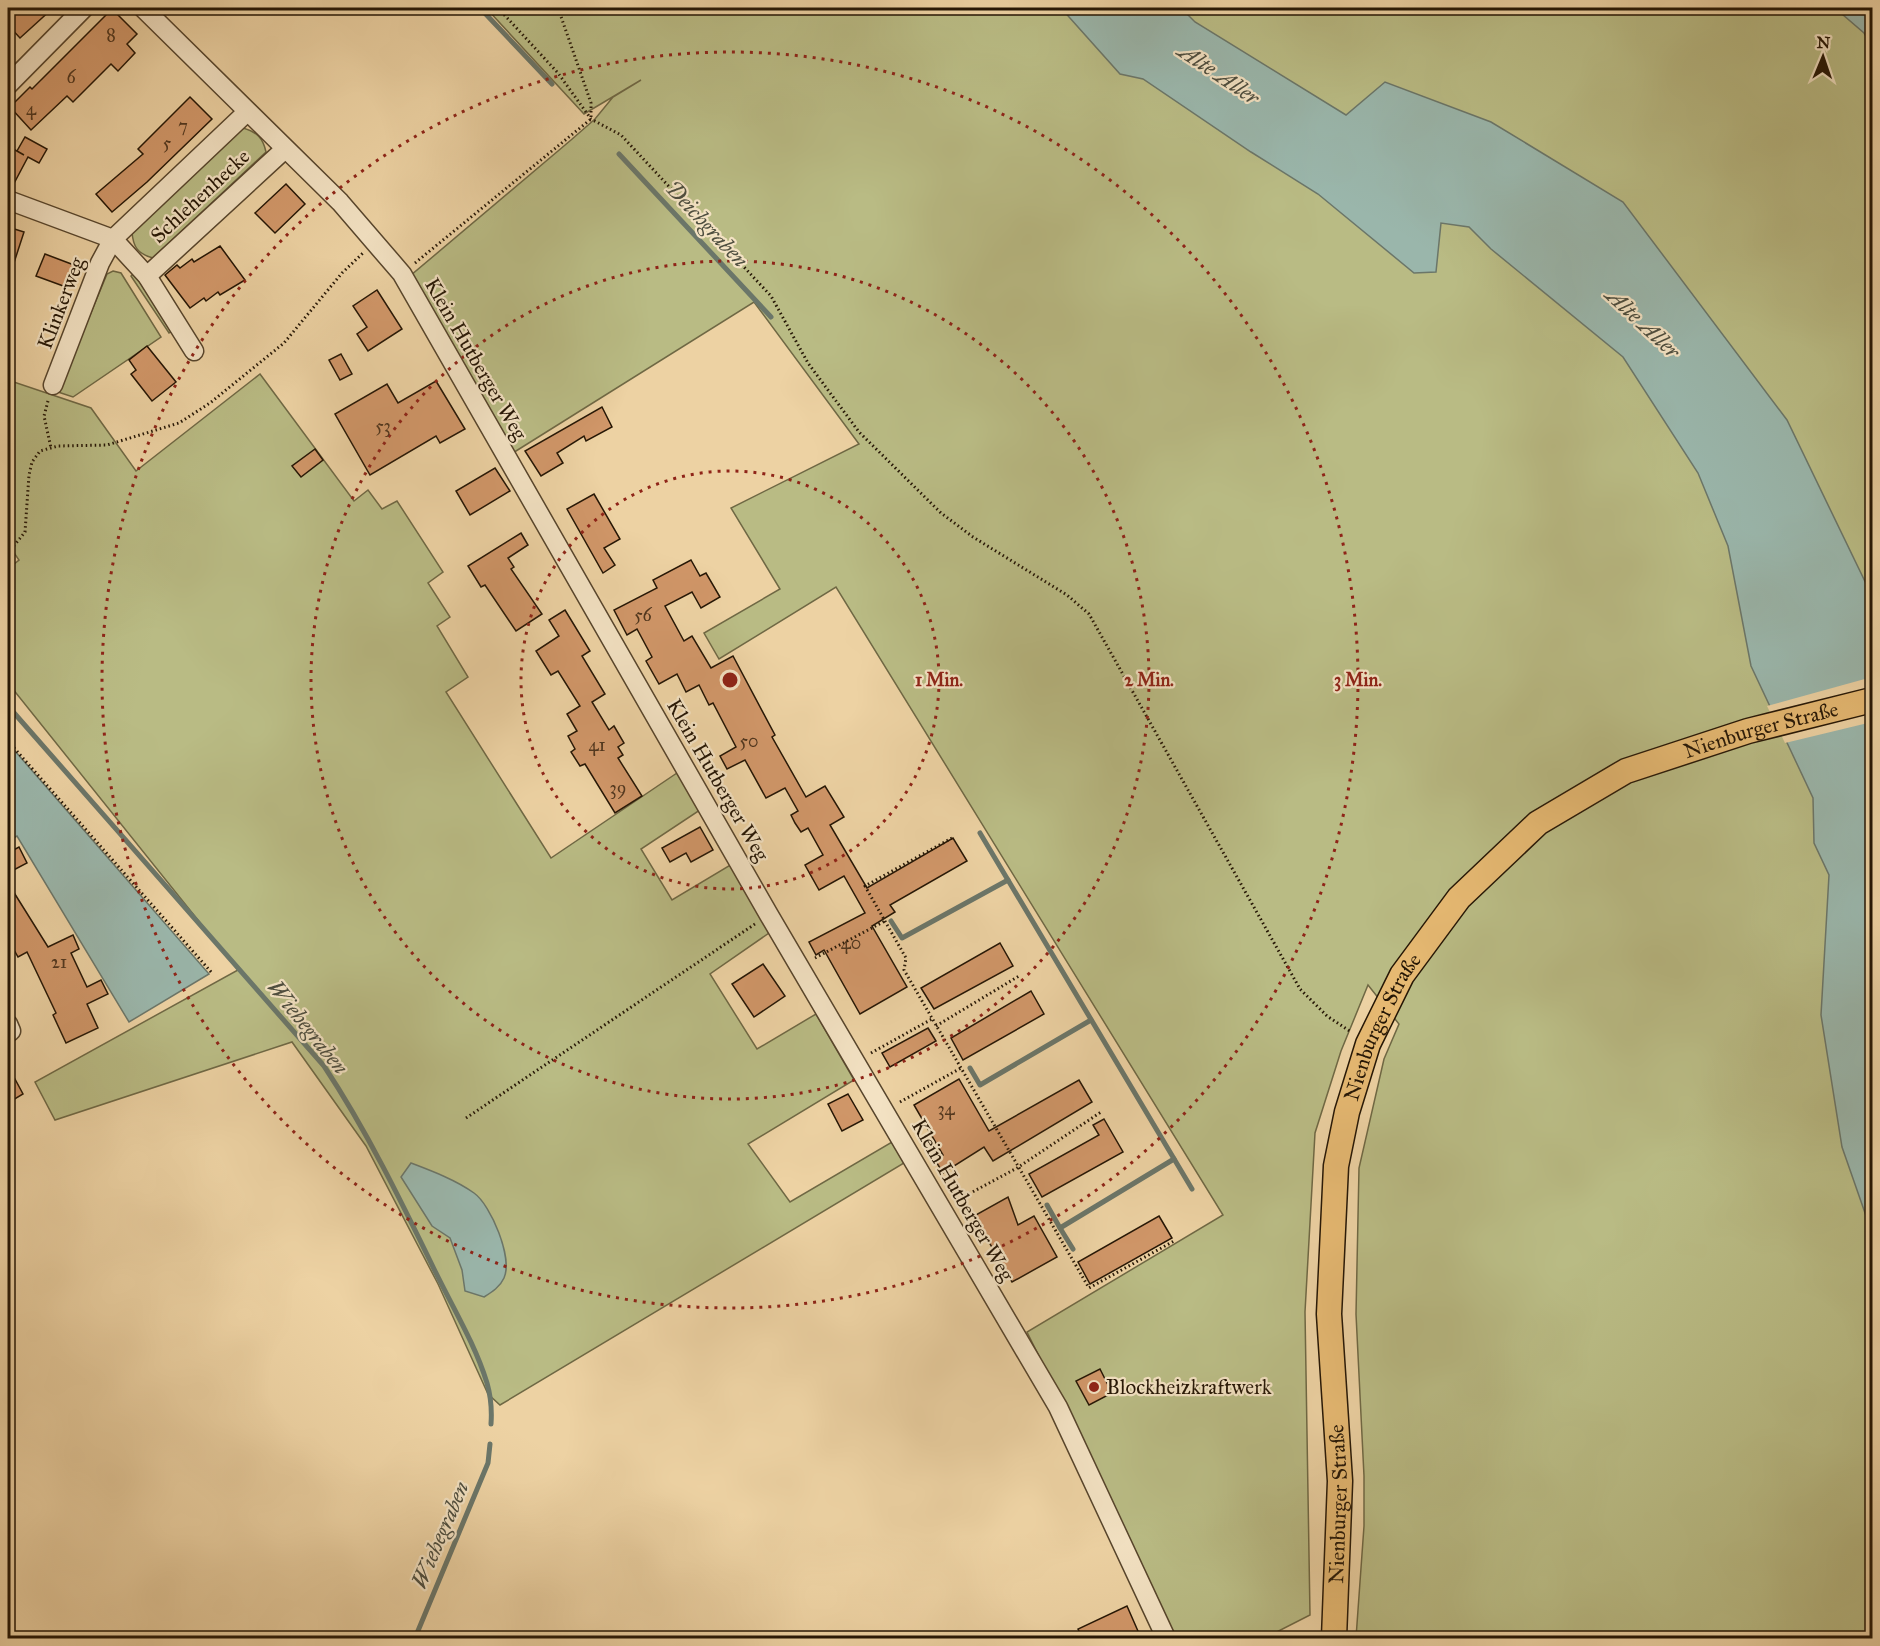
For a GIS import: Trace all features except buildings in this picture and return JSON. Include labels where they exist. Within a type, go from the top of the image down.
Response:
[{"type":"main road","name":"Nienburger Straße","points":[[1334,1638],[1340,1480],[1329,1314],[1336,1166],[1347,1112],[1368,1044],[1402,975],[1452,907],[1538,823],[1626,771],[1748,731],[1872,700]]},
{"type":"street","points":[[8,85],[84,8]]},
{"type":"street","name":"Klein Hutberger Weg","points":[[143,8],[340,202],[402,274],[799,967],[1058,1407],[1166,1638]]},
{"type":"street","name":"Schlehenhecke","points":[[113,239],[247,112]]},
{"type":"street","name":"Schlehenhecke","points":[[147,276],[285,149]]},
{"type":"street","name":"Klinkerweg","points":[[8,200],[113,239],[147,276],[194,351]]},
{"type":"street","name":"Klinkerweg","points":[[53,385],[100,263],[113,239]]},
{"type":"path","points":[[498,8],[558,73],[591,119],[621,135],[771,296],[834,401],[859,432],[910,485],[973,537],[1067,595],[1089,614],[1300,989],[1327,1016],[1355,1035]]},
{"type":"path","points":[[558,8],[591,103],[591,119]]},
{"type":"path","points":[[402,274],[591,119]]},
{"type":"path","points":[[8,553],[25,532],[27,493],[32,462],[40,451],[51,448],[107,445],[178,423],[210,403],[284,343],[342,273],[376,243]]},
{"type":"path","points":[[51,448],[44,416],[53,385]]},
{"type":"path","points":[[8,741],[212,973]]},
{"type":"path","points":[[952,838],[865,886],[906,958],[904,970],[1017,1168],[1089,1288],[1174,1241]]},
{"type":"path","points":[[466,1118],[769,915]]},
{"type":"path","points":[[799,967],[885,921]]},
{"type":"path","points":[[936,1026],[1019,976]]},
{"type":"path","points":[[855,1062],[932,1019]]},
{"type":"path","points":[[884,1111],[961,1068]]},
{"type":"path","points":[[965,1196],[1017,1168],[1101,1112]]},
{"type":"green space","points":[[486,8],[1872,8],[1872,1638],[1356,1638],[1364,1526],[1364,1476],[1356,1314],[1359,1168],[1384,1059],[1399,1024],[1368,985],[1341,1051],[1315,1133],[1305,1312],[1310,1615],[1265,1638],[1175,1638],[1134,1548],[1027,1332],[1223,1215],[836,587],[719,659],[704,633],[780,589],[731,508],[859,444],[754,302],[508,456],[410,276],[595,119],[613,97],[641,80],[584,114]]},
{"type":"green space","points":[[243,128],[259,136],[266,152],[153,258],[140,252],[135,246],[132,232]]},
{"type":"green space","points":[[113,271],[121,273],[161,337],[73,397],[58,392],[107,274]]},
{"type":"green space","points":[[134,273],[172,331],[169,333],[131,276]]},
{"type":"green space","points":[[260,374],[354,501],[368,490],[382,509],[397,501],[443,572],[428,583],[450,617],[437,626],[468,677],[446,692],[551,858],[677,773],[700,810],[641,849],[672,900],[732,864],[769,933],[710,974],[757,1049],[816,1014],[854,1080],[748,1144],[790,1202],[892,1142],[904,1163],[500,1405],[488,1394],[438,1284],[366,1146],[292,1042],[55,1120],[35,1082],[238,970],[8,683],[8,569],[19,560],[8,544],[8,380],[91,408],[136,471]]},
{"type":"water","name":"Alte Aller","points":[[1061,8],[1181,8],[1195,22],[1346,115],[1385,82],[1491,122],[1623,202],[1787,420],[1872,596],[1872,1233],[1842,1147],[1821,1015],[1829,875],[1814,843],[1813,798],[1751,666],[1728,546],[1698,473],[1623,357],[1491,249],[1469,227],[1441,223],[1436,272],[1414,273],[1318,194],[1143,79],[1120,74]]},
{"type":"water","points":[[1835,8],[1872,8],[1872,46],[1864,33]]},
{"type":"water","points":[[8,743],[209,974],[129,1022],[17,836],[8,841]]},
{"type":"water","points":[[411,1163],[467,1188],[481,1199],[493,1220],[503,1245],[506,1269],[500,1284],[484,1297],[465,1291],[462,1270],[450,1238],[432,1226],[401,1177]]},
{"type":"pier","points":[[1872,677],[1872,722],[1785,743],[1767,706]]},
{"type":"waterway","name":"Deichgraben","points":[[480,8],[552,84]]},
{"type":"waterway","name":"Deichgraben","points":[[619,154],[771,317]]},
{"type":"waterway","name":"Wiehegraben","points":[[8,706],[324,1066],[383,1167],[470,1340],[488,1388],[491,1424]]},
{"type":"waterway","points":[[980,833],[1192,1189]]},
{"type":"waterway","points":[[891,921],[902,938],[1008,880]]},
{"type":"waterway","points":[[970,1068],[980,1085],[1091,1020]]},
{"type":"waterway","points":[[1047,1205],[1060,1228],[1174,1159]]},
{"type":"waterway","points":[[1060,1228],[1073,1249]]},
{"type":"waterway","name":"Wiehegraben","points":[[415,1638],[488,1463],[490,1444]]},
{"type":"place","name":"Blockheizkraftwerk","points":[[1094,1387]]}]
